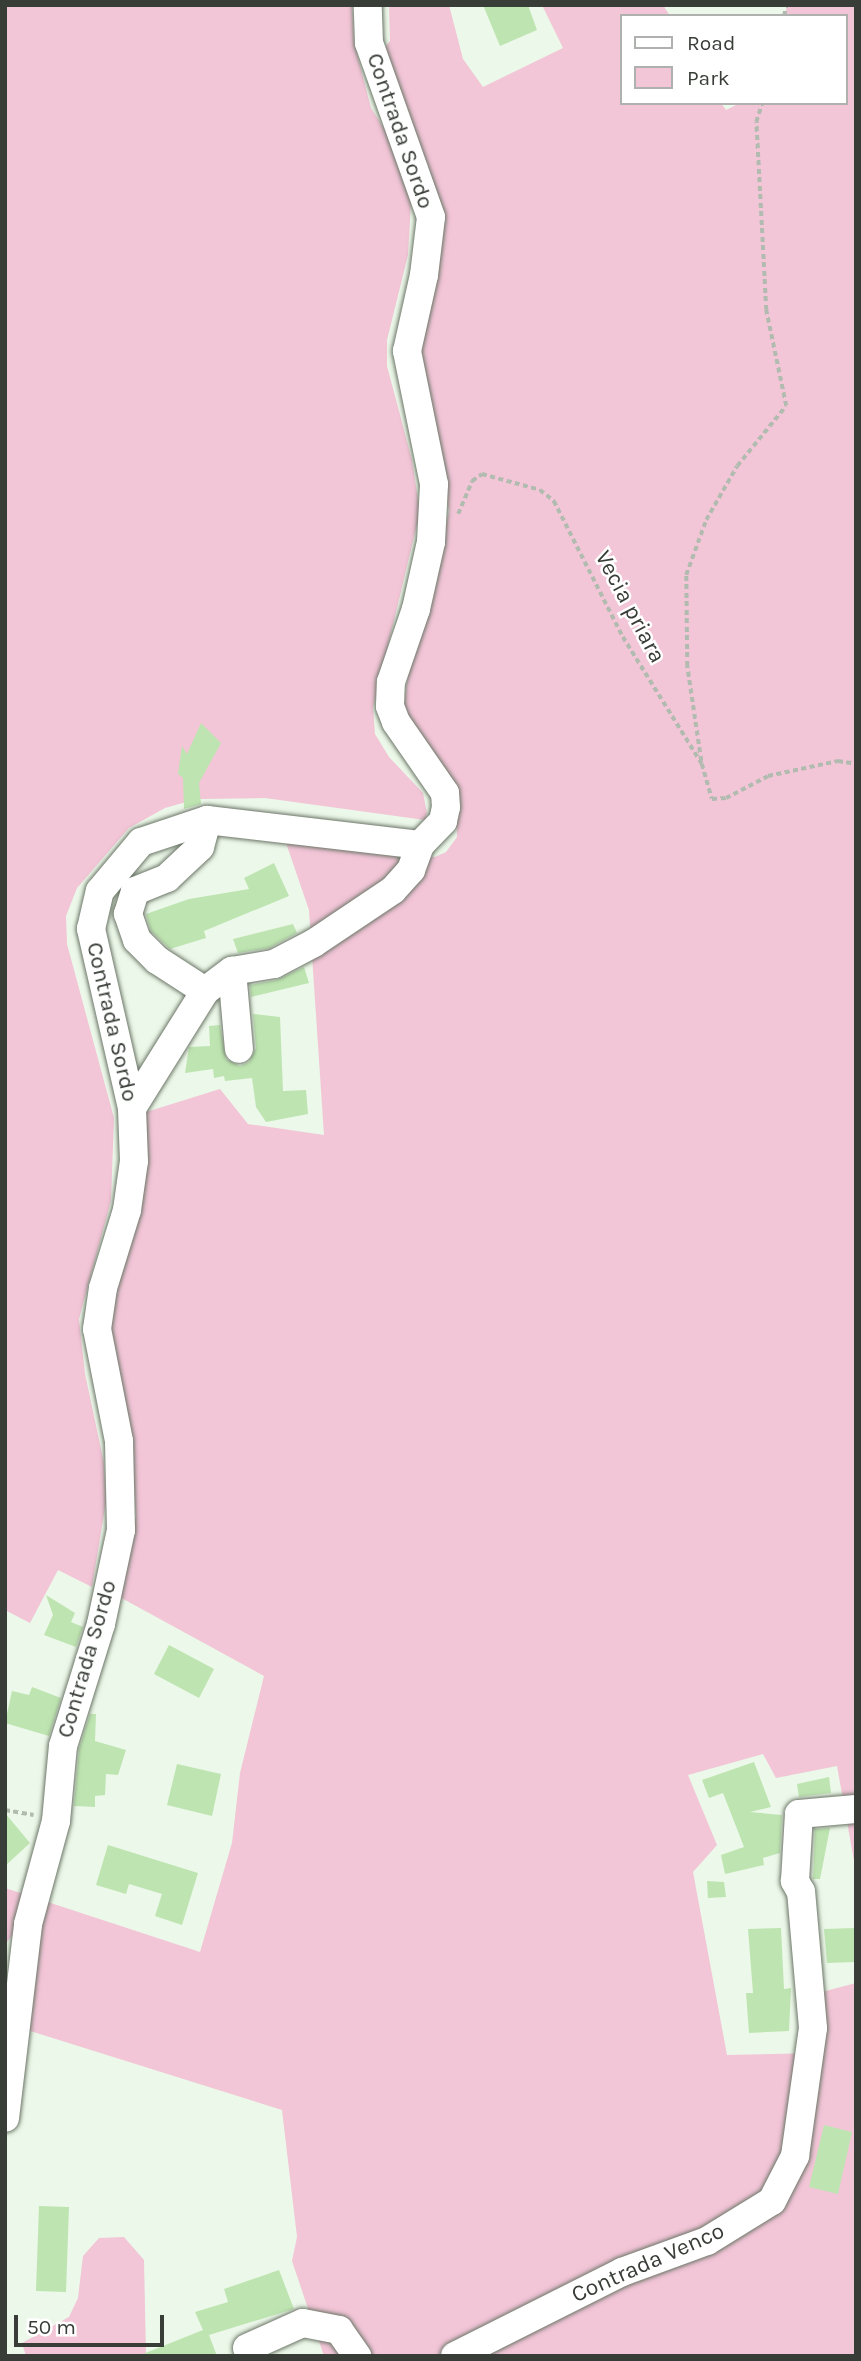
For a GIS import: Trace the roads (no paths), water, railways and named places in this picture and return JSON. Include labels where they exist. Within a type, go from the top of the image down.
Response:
[{"type":"street","name":"Contrada Sordo","points":[[5,2118],[28,1924],[56,1821],[63,1746],[101,1625],[121,1530],[118,1441],[97,1329],[103,1288],[127,1210],[134,1161],[132,1108],[91,929],[100,891],[141,842],[207,820],[420,845],[443,821],[445,793],[396,722],[390,706],[391,682],[416,609],[431,542],[434,484],[407,351],[424,275],[431,216],[369,43],[368,5]]},
{"type":"street","points":[[205,991],[157,960],[137,940],[128,914],[135,891],[167,878],[200,847],[207,820]]},
{"type":"street","points":[[132,1108],[205,991],[232,971],[274,964],[393,890],[411,870],[420,845]]},
{"type":"street","points":[[232,971],[239,1049]]},
{"type":"street","name":"Contrada Venco","points":[[455,2356],[622,2272],[707,2241],[772,2201],[795,2155],[813,2028],[801,1892],[795,1881],[799,1814],[856,1810]]},
{"type":"street","points":[[247,2348],[303,2323],[339,2330],[357,2356]]}]
